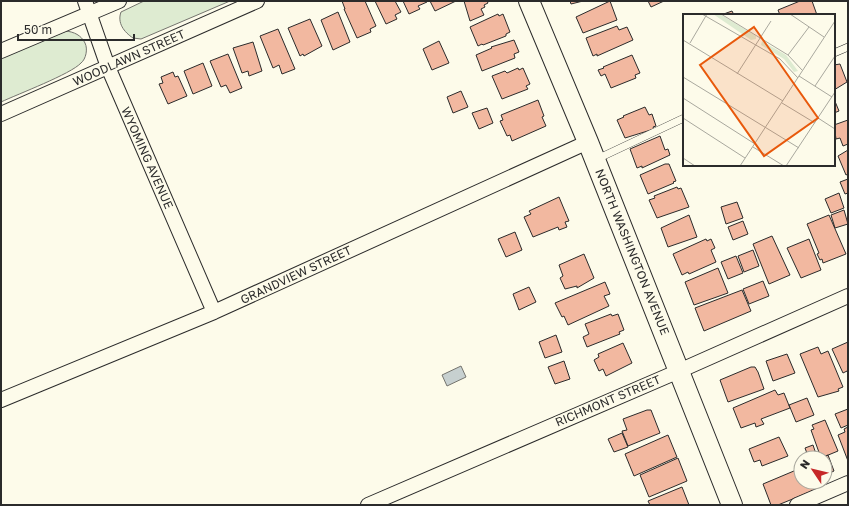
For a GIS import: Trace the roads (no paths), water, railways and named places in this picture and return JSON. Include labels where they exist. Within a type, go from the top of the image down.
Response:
[{"type":"street","points":[[1,52],[88,7],[119,1]]},
{"type":"street","name":"WOODLAWN STREET","points":[[1,114],[257,1]]},
{"type":"street","name":"NORTH WASHINGTON AVENUE","points":[[529,1],[591,151],[732,505]]},
{"type":"street","name":"WYOMING AVENUE","points":[[88,7],[108,67],[214,312]]},
{"type":"street","name":"GRANDVIEW STREET","points":[[1,400],[214,312],[591,151]]},
{"type":"street","name":"RICHMONT STREET","points":[[368,505],[679,371],[848,296]]},
{"type":"street","points":[[797,505],[848,483]]},
{"type":"lane","points":[[835,53],[848,47]]},
{"type":"lane","name":"GRANDVIEW STREET","points":[[591,151],[683,118]]}]
